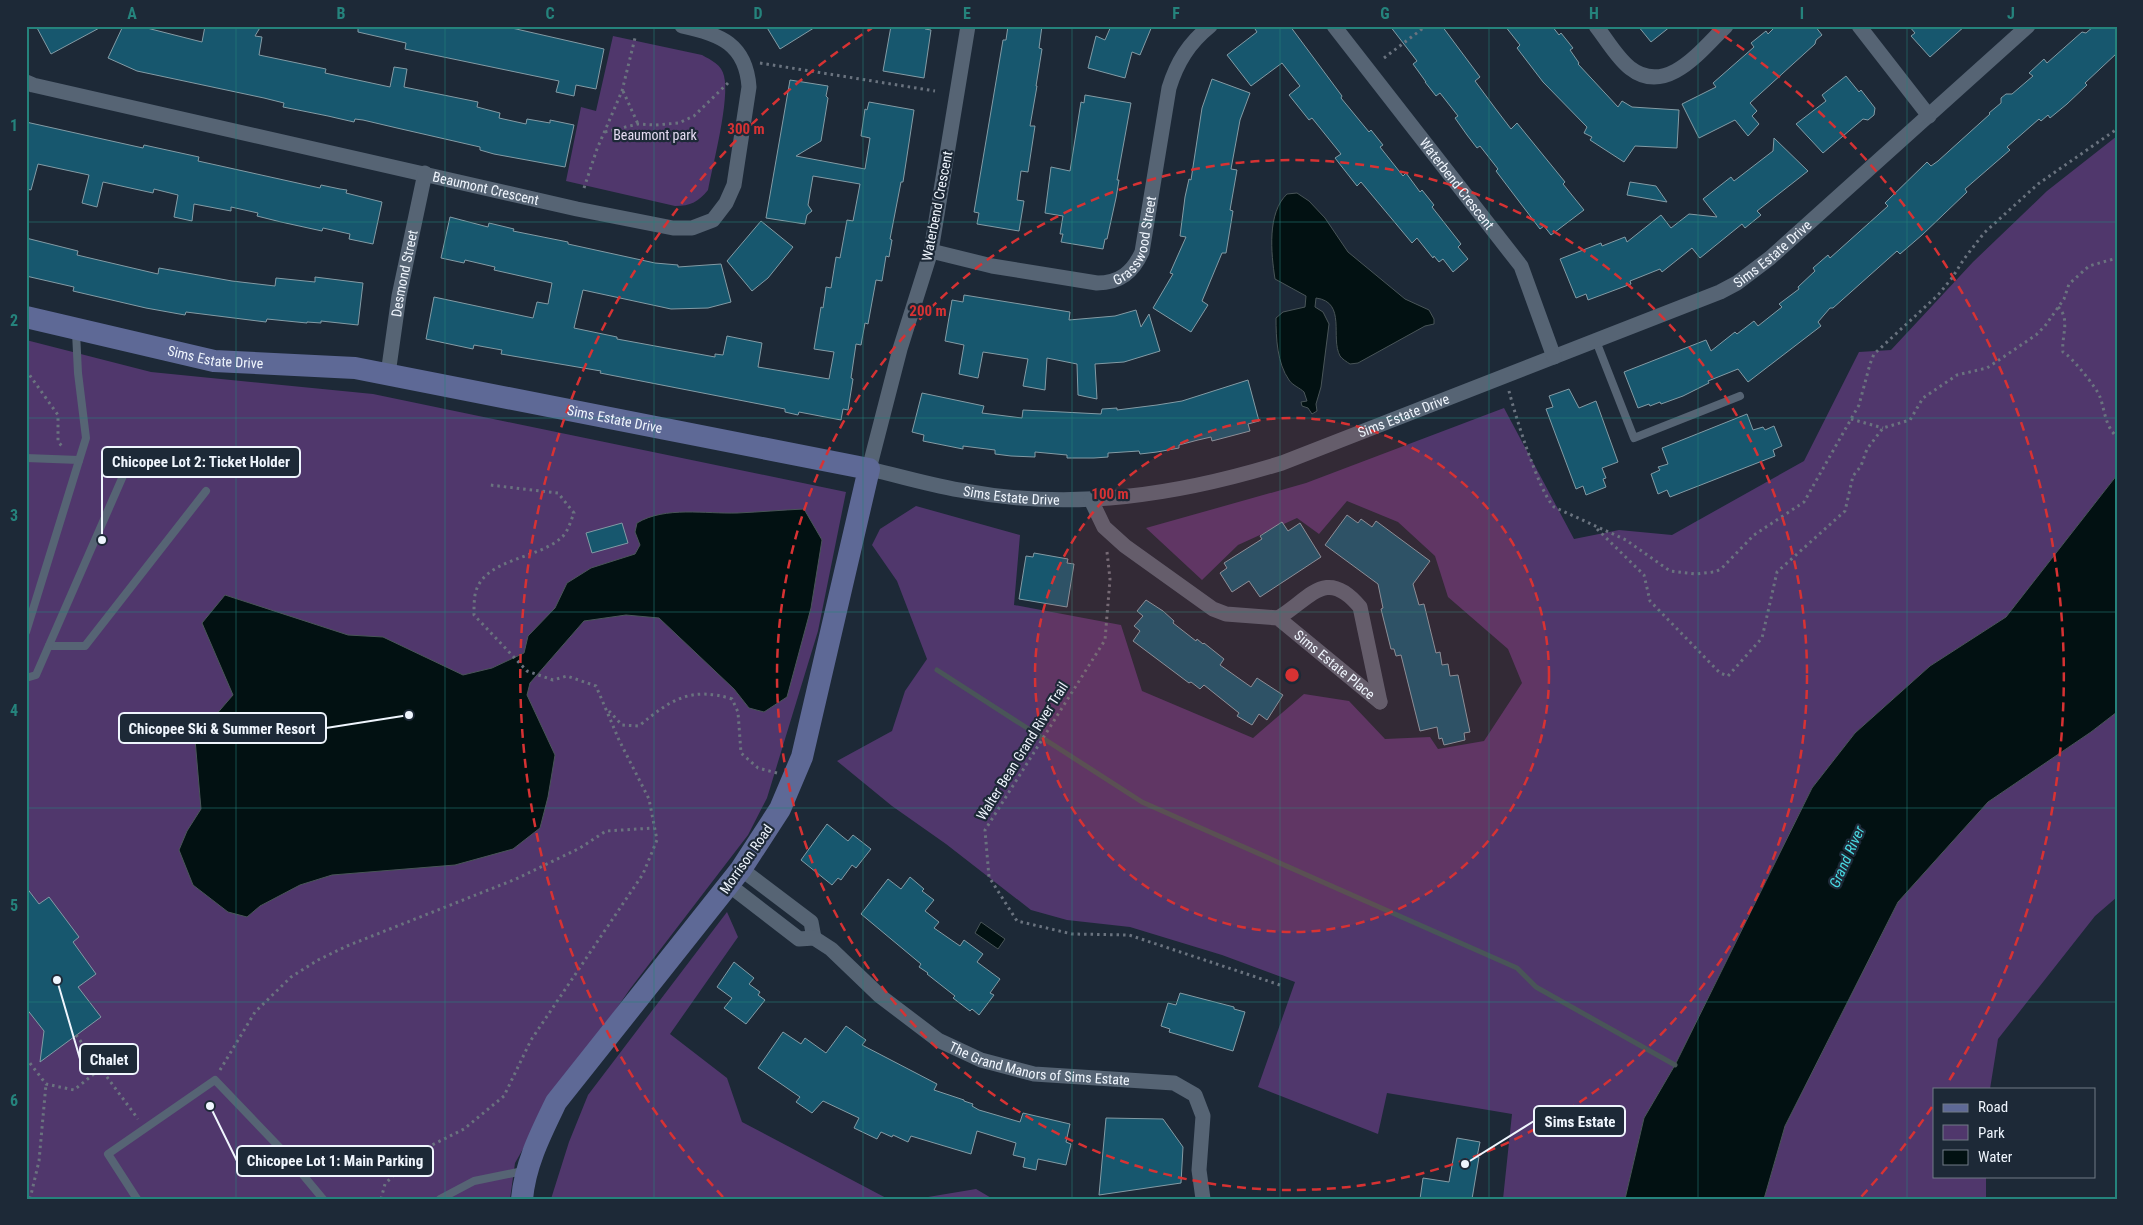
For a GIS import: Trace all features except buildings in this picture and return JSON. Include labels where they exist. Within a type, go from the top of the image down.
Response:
[{"type":"street","name":"Beaumont Crescent","points":[[26,82],[32,85],[577,209],[674,228],[692,228],[713,220],[726,203],[734,185],[749,87],[748,71],[744,61],[730,43],[709,32],[682,26]]},
{"type":"street","name":"Waterbend Crescent","points":[[869,469],[900,349],[931,251],[968,26]]},
{"type":"street","name":"Grasswood Street","points":[[931,251],[992,266],[1097,283],[1113,281],[1127,274],[1136,264],[1142,252],[1169,88],[1174,73],[1189,45],[1210,26]]},
{"type":"street","name":"Waterbend Crescent","points":[[1334,26],[1521,266],[1554,356]]},
{"type":"street","points":[[1596,26],[1626,64],[1639,74],[1654,77],[1669,76],[1682,68],[1726,26]]},
{"type":"street","points":[[1859,26],[1929,116]]},
{"type":"street","name":"Sims Estate Drive","points":[[26,317],[76,330],[214,360],[354,368],[388,374],[869,469],[965,492],[1038,499],[1091,500],[1176,490],[1233,478],[1282,463],[1554,356],[1694,304],[1737,283],[1770,258],[2028,26]]},
{"type":"street","name":"Desmond Street","points":[[388,374],[399,296],[425,173]]},
{"type":"street","name":"Morrison Road","points":[[522,1199],[523,1184],[536,1142],[556,1102],[735,877],[780,808],[802,757],[869,469]]},
{"type":"street","points":[[1091,500],[1104,527],[1125,546],[1213,609],[1226,614],[1278,618]]},
{"type":"street","name":"Sims Estate Place","points":[[1323,588],[1337,588],[1350,595],[1360,608],[1380,702],[1278,618],[1297,607],[1310,593],[1323,588]]},
{"type":"street","points":[[735,877],[811,922],[814,938]]},
{"type":"street","name":"The Grand Manors of Sims Estate","points":[[735,877],[799,939],[814,938],[831,949],[880,996],[938,1040],[981,1060],[1034,1074],[1174,1083],[1195,1095],[1203,1116],[1199,1170],[1203,1199]]},
{"type":"lane","points":[[26,632],[86,438],[78,373],[76,330]]},
{"type":"lane","points":[[1596,341],[1634,438],[1740,396]]},
{"type":"lane","points":[[26,458],[79,460]]},
{"type":"lane","points":[[26,678],[36,675],[123,476]]},
{"type":"lane","points":[[48,646],[85,646],[206,491]]},
{"type":"lane","points":[[137,1199],[108,1154],[215,1080],[283,1151],[323,1199]]},
{"type":"lane","points":[[440,1199],[474,1181],[528,1170]]},
{"type":"path","points":[[1384,58],[1426,26]]},
{"type":"path","points":[[584,188],[597,149],[622,90],[635,38]]},
{"type":"path","points":[[744,61],[935,91]]},
{"type":"path","points":[[605,132],[638,124],[679,123],[694,116],[728,83]]},
{"type":"path","points":[[622,90],[638,124]]},
{"type":"path","points":[[1504,376],[1548,502],[1562,513],[1626,540],[1670,571],[1696,574],[1714,572],[1721,569],[1754,535],[1804,502],[1859,405],[1874,354],[1938,295],[1984,233],[2038,184],[2117,129]]},
{"type":"path","points":[[1851,419],[1883,428],[1910,420],[1924,398],[1957,375],[1987,368],[2016,349],[2045,326],[2064,299],[2070,284],[2089,266],[2117,258]]},
{"type":"path","points":[[2058,308],[2061,310],[2066,325],[2063,352],[2079,366],[2081,372],[2099,394],[2106,420],[2117,437]]},
{"type":"path","points":[[26,370],[58,415],[58,442],[79,460]]},
{"type":"path","points":[[1595,527],[1644,575],[1650,601],[1720,673],[1728,676],[1762,638],[1777,572],[1845,511],[1853,476],[1861,466],[1867,449],[1883,428]]},
{"type":"path","points":[[381,1199],[385,1184],[414,1154],[464,1129],[504,1096],[531,1040],[643,874],[657,840],[649,799],[596,686],[567,676],[553,680],[528,671],[474,614],[475,594],[485,576],[508,562],[540,551],[563,537],[574,514],[558,493],[490,485]]},
{"type":"path","name":"Walter Bean Grand River Trail","points":[[1104,527],[1110,579],[1105,640],[985,830],[989,876],[1017,921],[1072,934],[1129,935],[1283,986]]},
{"type":"path","points":[[606,709],[622,725],[639,726],[658,710],[682,696],[703,693],[732,699],[738,712],[741,753],[758,768],[782,774]]},
{"type":"path","points":[[215,1080],[255,1012],[291,977],[318,960],[347,946],[516,879],[580,848],[606,831],[654,828]]},
{"type":"path","points":[[76,1035],[144,1128]]},
{"type":"path","points":[[26,1058],[46,1084],[74,1090],[100,1069]]},
{"type":"path","points":[[30,1199],[39,1161],[46,1084]]},
{"type":"green space","name":"Beaumont park","points":[[613,36],[702,55],[716,63],[723,72],[725,100],[708,190],[701,198],[694,202],[675,206],[566,181],[581,107],[596,111]]},
{"type":"green space","points":[[2117,136],[2117,475],[2006,617],[1930,666],[1855,733],[1812,788],[1675,1065],[1644,1118],[1625,1199],[1503,1199],[1512,1114],[1387,1093],[1378,1134],[1258,1087],[1295,982],[1222,955],[1130,927],[1067,920],[1031,910],[946,844],[892,806],[837,761],[892,731],[905,691],[927,659],[897,581],[872,545],[880,529],[916,506],[1020,535],[1014,605],[1121,625],[1142,691],[1253,738],[1304,694],[1349,701],[1385,739],[1430,737],[1438,749],[1484,741],[1522,683],[1508,649],[1448,597],[1435,556],[1398,522],[1347,501],[1319,534],[1297,518],[1238,545],[1202,580],[1146,528],[1306,483],[1504,408],[1574,539],[1619,530],[1672,535],[1804,461],[1859,352],[1891,350],[1973,262],[2047,191]]},
{"type":"green space","points":[[26,340],[151,372],[373,394],[846,492],[818,631],[767,798],[748,835],[630,989],[539,1121],[515,1163],[510,1199],[26,1199]]},
{"type":"green space","points":[[2117,712],[2117,897],[2095,916],[1998,1039],[1990,1088],[1933,1088],[1933,1178],[1986,1178],[1986,1199],[1764,1199],[1785,1126],[1898,902],[1988,802],[2091,732]]},
{"type":"green space","points":[[727,912],[738,937],[670,1034],[727,1078],[742,1122],[888,1199],[551,1199],[569,1142],[588,1095]]},
{"type":"green space","points":[[976,1189],[993,1199],[916,1199]]},
{"type":"water","points":[[1297,193],[1309,201],[1325,218],[1348,252],[1405,299],[1429,310],[1434,319],[1434,324],[1425,326],[1358,363],[1350,364],[1340,356],[1337,349],[1335,313],[1326,301],[1316,298],[1315,307],[1323,312],[1329,324],[1321,387],[1316,404],[1317,411],[1312,414],[1308,408],[1302,406],[1301,402],[1307,401],[1304,392],[1290,382],[1285,373],[1278,350],[1276,334],[1276,318],[1283,312],[1305,307],[1306,296],[1275,279],[1272,257],[1273,222],[1276,212],[1287,194]]},
{"type":"water","name":"Grand River","points":[[2117,475],[2117,712],[2091,732],[1988,802],[1898,902],[1785,1126],[1764,1199],[1625,1199],[1644,1118],[1675,1065],[1812,788],[1855,733],[1930,666],[2006,617]]},
{"type":"water","points":[[804,509],[822,540],[811,608],[787,697],[764,712],[749,708],[734,689],[659,618],[626,615],[584,621],[530,683],[527,695],[555,755],[548,797],[540,828],[513,849],[455,865],[332,875],[300,885],[260,906],[247,917],[228,912],[193,885],[179,850],[187,831],[201,809],[195,739],[233,695],[202,623],[225,595],[348,635],[383,637],[463,675],[492,668],[524,653],[528,636],[555,608],[567,583],[591,568],[635,554],[640,545],[635,532],[637,523],[660,514],[686,512],[737,513]]},
{"type":"water","points":[[981,922],[1005,939],[998,949],[975,933]]},
{"type":"waterway","points":[[937,670],[1142,802],[1517,968],[1536,987],[1675,1065]]},
{"type":"place","name":"Chicopee Lot 2: Ticket Holder","points":[[102,540]]},
{"type":"place","name":"Chicopee Ski & Summer Resort","points":[[409,715]]},
{"type":"place","name":"Chalet","points":[[57,980]]},
{"type":"place","name":"Chicopee Lot 1: Main Parking","points":[[210,1106]]},
{"type":"place","name":"Sims Estate","points":[[1465,1164]]}]
